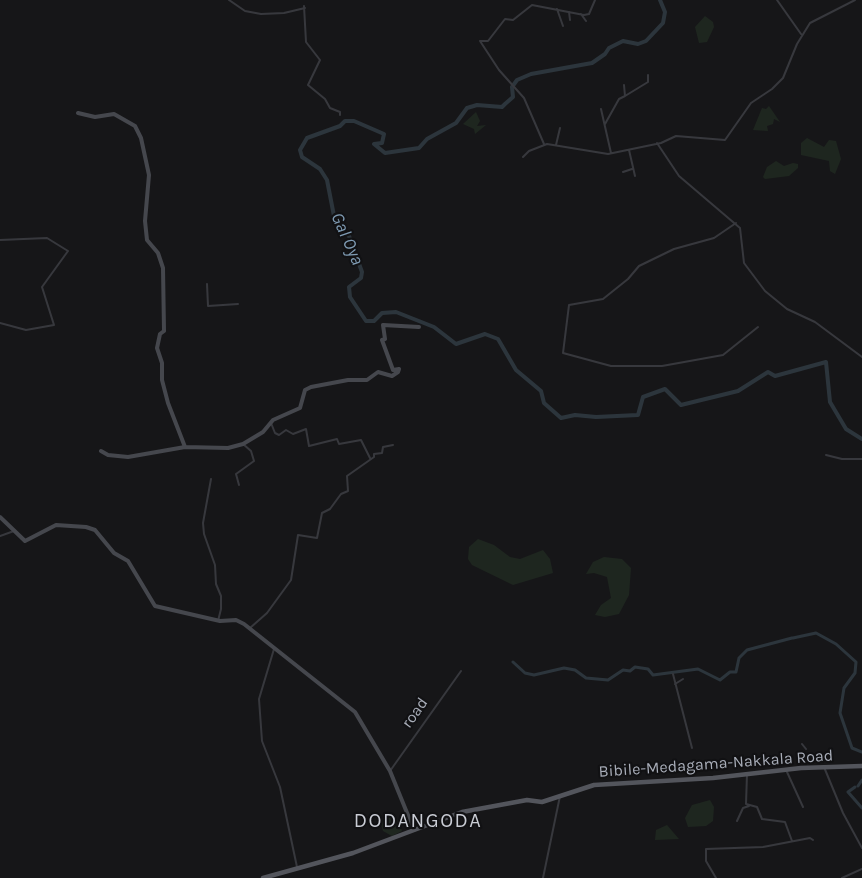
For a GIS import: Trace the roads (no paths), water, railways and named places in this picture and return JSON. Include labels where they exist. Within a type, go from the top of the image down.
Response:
[{"type":"main road","points":[[78,114],[96,117],[114,114],[135,126],[141,138],[149,175],[145,221],[147,240],[158,254],[163,268],[164,331],[160,334],[157,348],[162,363],[162,380],[168,403],[185,447]]},
{"type":"main road","points":[[101,451],[108,455],[128,457],[185,447],[228,448],[243,444],[263,432],[271,423],[302,406],[305,390],[311,387],[348,380],[367,380],[378,372],[392,376],[399,369],[393,370],[382,340],[385,339],[383,325],[419,327]]},
{"type":"main road","points":[[0,518],[27,541],[56,525],[86,527],[95,530],[114,553],[128,561],[155,606],[218,621],[236,620],[249,629],[353,710],[390,771],[414,830]]},
{"type":"main road","name":"Bibile-Medagama-Nakkala Road","points":[[263,878],[353,852],[462,812],[527,800],[542,802],[599,785],[786,769],[862,766]]},
{"type":"street","points":[[229,0],[246,11],[261,14],[284,13],[304,7],[306,42],[320,60],[308,85],[325,99],[330,108],[340,112],[340,115]]},
{"type":"street","points":[[544,145],[538,136],[530,109],[480,41],[488,41],[505,19],[513,20],[532,4],[580,15],[589,14],[595,0]]},
{"type":"street","points":[[777,0],[781,9],[802,35]]},
{"type":"street","points":[[523,157],[526,153],[544,145],[611,153],[657,143],[676,136],[715,141],[728,139],[751,103],[772,89],[783,78],[802,35],[810,23],[855,0]]},
{"type":"street","points":[[557,9],[563,26]]},
{"type":"street","points":[[569,12],[570,20]]},
{"type":"street","points":[[580,15],[586,21]]},
{"type":"street","points":[[605,124],[620,99],[648,82],[648,75]]},
{"type":"street","points":[[624,85],[625,96]]},
{"type":"street","points":[[601,109],[611,153]]},
{"type":"street","points":[[556,145],[560,128]]},
{"type":"street","points":[[657,143],[679,176],[736,223],[742,231],[744,263],[765,291],[787,309],[815,322],[862,357]]},
{"type":"street","points":[[629,150],[635,176]]},
{"type":"street","points":[[623,172],[632,170]]},
{"type":"street","points":[[736,223],[714,238],[674,249],[639,266],[628,279],[603,299],[569,305],[563,353],[610,366],[662,366],[723,355],[758,327]]},
{"type":"street","points":[[0,240],[47,238],[68,251],[42,287],[54,325],[26,330],[0,323]]},
{"type":"street","points":[[207,284],[208,306],[238,304]]},
{"type":"street","points":[[271,423],[275,433],[279,435],[286,430],[293,434],[306,429],[309,446],[337,439],[339,444],[361,440],[371,459]]},
{"type":"street","points":[[239,484],[236,474],[254,461],[254,455],[243,444]]},
{"type":"street","points":[[249,629],[267,613],[291,580],[298,535],[317,537],[322,513],[330,508],[341,494],[348,491],[347,476],[371,459],[374,454],[382,453],[383,447],[393,445]]},
{"type":"street","points":[[826,455],[842,459],[862,459]]},
{"type":"street","points":[[211,479],[203,523],[204,534],[215,565],[216,584],[221,596],[218,621]]},
{"type":"street","points":[[0,536],[14,531]]},
{"type":"street","points":[[274,649],[259,699],[262,741],[280,787],[297,867]]},
{"type":"street","name":"road","points":[[390,771],[461,671]]},
{"type":"street","points":[[673,674],[683,703],[692,748]]},
{"type":"street","points":[[675,684],[683,679]]},
{"type":"street","points":[[802,744],[806,749]]},
{"type":"street","points":[[824,767],[843,813],[862,848]]},
{"type":"street","points":[[786,769],[803,807]]},
{"type":"street","points":[[747,774],[746,804],[749,806]]},
{"type":"street","points":[[543,878],[560,796]]},
{"type":"street","points":[[737,821],[744,808],[758,807],[762,819],[785,822],[792,842]]},
{"type":"street","points":[[716,878],[706,861],[706,849],[763,847],[810,838],[813,840]]},
{"type":"street","points":[[842,878],[862,869]]},
{"type":"waterway","name":"Gal Oya","points":[[660,0],[665,12],[663,23],[646,41],[638,44],[623,41],[609,48],[605,54],[592,63],[531,74],[517,80],[512,87],[513,97],[502,107],[477,105],[467,108],[456,123],[427,139],[419,148],[385,153],[374,144],[382,143],[384,134],[354,121],[345,121],[340,126],[307,138],[300,150],[302,157],[320,169],[327,180],[334,216],[349,236],[362,272],[361,278],[349,287],[350,297],[366,321],[374,321],[382,313],[396,312],[434,327],[456,344],[485,334],[498,339],[516,370],[541,391],[544,403],[561,418],[575,415],[596,417],[638,415],[643,397],[665,389],[681,405],[738,391],[768,372],[775,376],[826,362],[830,402],[846,429],[862,439]]},
{"type":"waterway","points":[[793,638],[816,633],[836,644],[856,662],[855,673],[844,688],[840,713],[852,748],[862,752]]},
{"type":"waterway","points":[[513,662],[525,673],[534,675],[564,668],[575,670],[586,678],[608,680],[623,670],[630,671],[635,667],[648,669],[653,675],[698,669],[720,680],[730,672],[736,672],[739,658],[747,650],[792,638]]},
{"type":"waterway","points":[[858,786],[862,780]]},
{"type":"waterway","points":[[855,787],[848,792],[862,808]]},
{"type":"district","name":"DODANGODA","points":[[418,821]]}]
